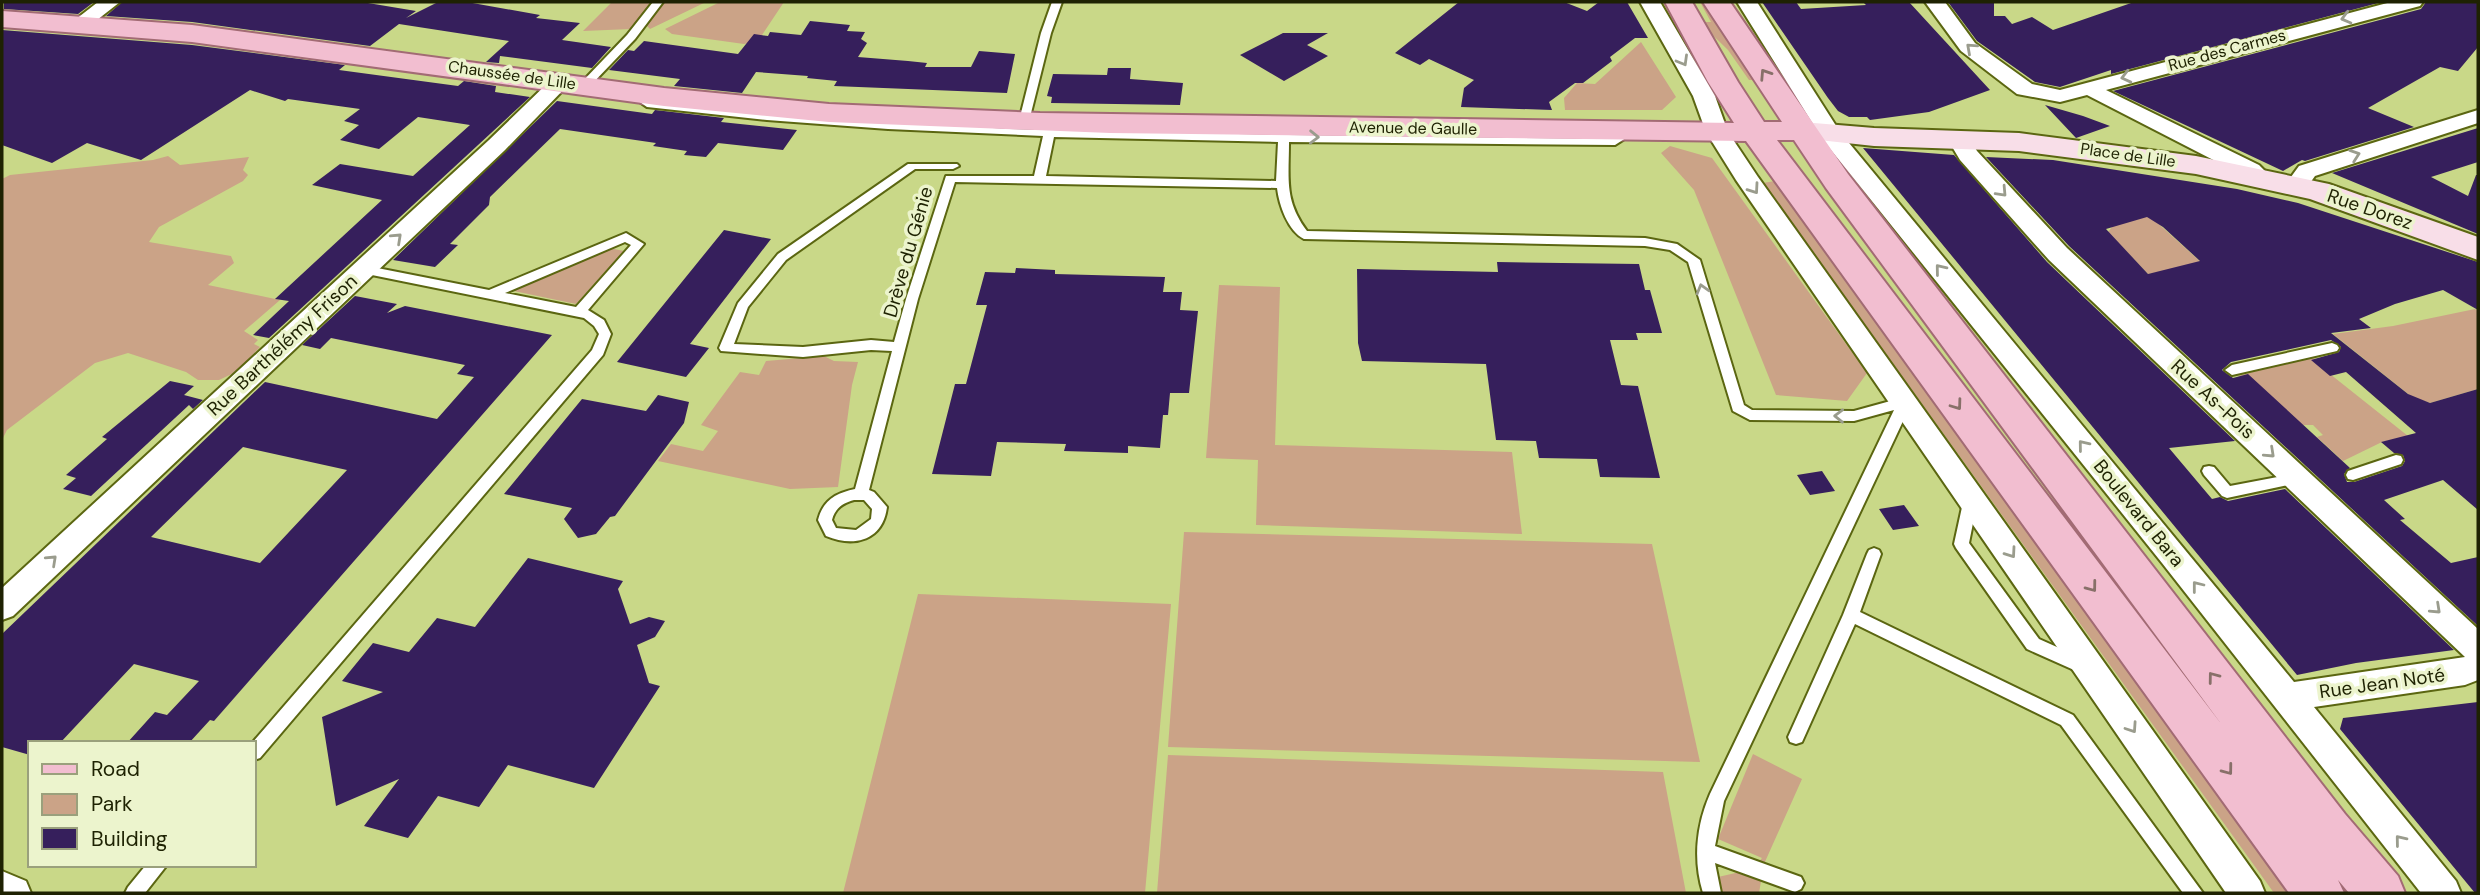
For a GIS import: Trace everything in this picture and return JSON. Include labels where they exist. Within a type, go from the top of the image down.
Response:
[{"type":"main road","points":[[1679,2],[1723,82],[1791,132]]},
{"type":"main road","points":[[1717,2],[1791,132],[2319,893]]},
{"type":"main road","name":"Chaussée de Lille","points":[[2,19],[81,23],[374,56],[633,92],[817,111],[1042,126]]},
{"type":"main road","name":"Avenue de Gaulle","points":[[1042,126],[1284,131],[1791,132]]},
{"type":"main road","name":"Boulevard Bara","points":[[1791,132],[1895,293],[1957,364],[2005,400],[2320,819],[2380,893]]},
{"type":"street","points":[[81,23],[110,2]]},
{"type":"street","points":[[1650,2],[1704,96],[1717,132],[2247,893]]},
{"type":"street","name":"Boulevard Bara","points":[[1747,2],[1791,132],[2285,697],[2443,893]]},
{"type":"street","name":"Rue des Carmes","points":[[1935,2],[1968,47],[2025,89],[2060,96],[2413,2]]},
{"type":"street","name":"Rue Barthélémy Frison","points":[[2,607],[497,145],[573,83]]},
{"type":"street","name":"Place de Lille","points":[[2090,86],[2097,94],[2251,170],[2260,177]]},
{"type":"street","points":[[2297,185],[2307,171],[2478,116]]},
{"type":"street","name":"Place de Lille","points":[[1791,132],[2001,140],[2103,150],[2260,177]]},
{"type":"street","name":"Rue As-Pois","points":[[1959,140],[1968,156],[2058,254],[2196,377],[2308,482],[2478,649]]},
{"type":"street","name":"Rue Dorez","points":[[2260,177],[2297,185],[2385,213],[2478,249]]},
{"type":"street","name":"Rue Jean Noté","points":[[2285,697],[2465,671],[2478,666]]},
{"type":"street","points":[[2,888],[13,893]]},
{"type":"lane","points":[[573,83],[631,37],[657,2]]},
{"type":"lane","points":[[1040,180],[1042,126],[1057,2]]},
{"type":"lane","points":[[1284,131],[1281,185],[1290,218],[1304,235],[1645,242],[1673,247],[1694,260],[1738,408],[1750,415],[1854,416],[1905,402]]},
{"type":"lane","points":[[901,347],[871,345],[803,352],[726,348],[742,306],[782,257],[912,166],[953,166]]},
{"type":"lane","name":"Drève du Génie","points":[[861,494],[912,299],[950,177],[1281,185]]},
{"type":"lane","points":[[489,295],[626,237],[638,244],[579,312]]},
{"type":"lane","points":[[256,751],[598,352],[605,334],[599,323],[588,314],[362,269]]},
{"type":"lane","points":[[2232,370],[2332,348]]},
{"type":"lane","points":[[1712,893],[1707,877],[1704,840],[1716,800],[1905,402]]},
{"type":"lane","points":[[2353,475],[2396,460]]},
{"type":"lane","points":[[2209,471],[2227,492],[2308,482]]},
{"type":"lane","points":[[1796,737],[1851,615],[1874,554]]},
{"type":"lane","points":[[1851,615],[2067,720],[2194,893]]},
{"type":"lane","points":[[1705,851],[1795,883]]},
{"type":"lane","points":[[134,893],[156,867]]},
{"type":"green space","points":[[612,2],[651,2],[631,29],[583,31]]},
{"type":"green space","points":[[664,2],[706,2],[650,29],[646,25]]},
{"type":"green space","points":[[720,2],[784,2],[758,41],[744,44],[672,34],[665,29]]},
{"type":"green space","points":[[1684,2],[1692,2],[1705,22],[1711,22],[1700,2],[1708,2],[1757,80],[1749,80],[1728,50],[1695,18]]},
{"type":"green space","points":[[1641,42],[1676,97],[1662,110],[1565,110],[1564,98],[1577,83],[1595,84]]},
{"type":"green space","points":[[1670,146],[1712,158],[1867,373],[1847,401],[1776,395],[1694,190],[1661,153]]},
{"type":"green space","points":[[168,156],[180,165],[249,157],[243,170],[248,175],[243,181],[159,227],[149,242],[231,256],[234,263],[208,285],[280,300],[244,331],[258,340],[254,344],[260,347],[236,372],[219,380],[198,380],[186,372],[128,353],[95,363],[7,430],[2,440],[2,179],[10,175],[153,160]]},
{"type":"green space","points":[[1775,181],[2290,893],[2274,893],[1763,183]]},
{"type":"green space","points":[[2108,204],[2152,218],[2203,264],[2148,274],[2108,232],[2112,227]]},
{"type":"green space","points":[[609,248],[624,251],[576,304],[509,290]]},
{"type":"green space","points":[[1219,285],[1280,287],[1275,445],[1512,452],[1522,534],[1256,525],[1258,460],[1206,458]]},
{"type":"green space","points":[[2475,309],[2478,311],[2478,389],[2430,403],[2412,397],[2333,334],[2393,326]]},
{"type":"green space","points":[[824,356],[834,361],[858,362],[852,385],[838,487],[790,489],[658,461],[671,444],[703,451],[718,431],[701,425],[740,372],[759,375],[766,361]]},
{"type":"green space","points":[[2307,357],[2323,360],[2330,374],[2408,436],[2382,442],[2343,461],[2317,437],[2323,435],[2313,425],[2303,425],[2238,376]]},
{"type":"green space","points":[[1184,532],[1652,544],[1700,762],[1168,747]]},
{"type":"green space","points":[[918,594],[1171,604],[1145,893],[843,893]]},
{"type":"green space","points":[[1753,754],[1802,779],[1764,864],[1759,893],[1715,893],[1718,877],[1753,869],[1762,858],[1718,839]]},
{"type":"green space","points":[[1168,755],[1663,772],[1686,893],[1157,893]]},
{"type":"building","points":[[4,2],[94,2],[78,14],[4,9]]},
{"type":"building","points":[[122,2],[362,2],[416,11],[406,18],[438,2],[467,2],[540,15],[536,18],[580,23],[562,40],[611,47],[592,68],[500,56],[499,63],[486,62],[509,41],[399,24],[370,46],[192,22],[106,16]]},
{"type":"building","points":[[1459,2],[1564,2],[1587,11],[1599,2],[1627,2],[1648,38],[1635,38],[1610,57],[1612,61],[1583,83],[1575,83],[1549,102],[1552,110],[1461,107],[1464,88],[1474,80],[1429,59],[1420,65],[1395,53]]},
{"type":"building","points":[[1762,2],[1796,2],[1801,9],[1866,5],[1863,2],[1909,2],[1990,90],[1929,112],[1870,120],[1867,117],[1849,117],[1838,111],[1828,98]]},
{"type":"building","points":[[1948,2],[1994,2],[1994,16],[2005,16],[2012,24],[2032,17],[2053,30],[2134,2],[2382,2],[2111,74],[2111,70],[2060,87],[2035,82],[1977,41]]},
{"type":"building","points":[[2426,2],[2478,2],[2478,47],[2458,71],[2440,67],[2368,108],[2414,127],[2302,160],[2283,171],[2113,91],[2421,9]]},
{"type":"building","points":[[810,21],[850,25],[847,31],[865,32],[861,39],[867,43],[858,57],[927,63],[925,67],[971,67],[979,51],[1015,54],[1007,93],[834,86],[837,81],[756,72],[742,93],[674,86],[680,79],[609,70],[628,50],[634,51],[644,41],[738,54],[754,34],[768,36],[770,32],[801,35]]},
{"type":"building","points":[[2,30],[192,45],[345,65],[339,70],[458,86],[464,81],[496,86],[495,92],[530,97],[269,338],[253,335],[289,301],[275,299],[382,200],[312,185],[340,164],[413,176],[470,125],[418,117],[379,149],[340,140],[359,125],[344,121],[360,109],[288,99],[285,101],[250,90],[141,160],[87,143],[52,163],[2,145]]},
{"type":"building","points":[[1283,33],[1328,33],[1307,45],[1328,56],[1284,81],[1240,55]]},
{"type":"building","points":[[1108,68],[1131,68],[1130,79],[1183,83],[1180,105],[1051,103],[1052,97],[1047,96],[1053,74],[1107,75]]},
{"type":"building","points":[[557,101],[652,114],[655,110],[724,118],[721,122],[797,130],[783,150],[718,143],[706,157],[684,155],[687,151],[653,146],[656,143],[560,129],[490,197],[489,205],[450,244],[458,245],[435,267],[393,260]]},
{"type":"building","points":[[2045,105],[2083,116],[2110,126],[2076,138]]},
{"type":"building","points":[[2478,128],[2478,162],[2431,177],[2468,196],[2478,175],[2478,234],[2332,173]]},
{"type":"building","points":[[1863,148],[1954,155],[2047,262],[2235,441],[2169,448],[2212,499],[2220,497],[2228,501],[2285,489],[2454,650],[2356,663],[2297,675]]},
{"type":"building","points":[[1986,157],[2053,160],[2237,189],[2298,203],[2478,262],[2478,310],[2443,290],[2395,304],[2359,319],[2371,328],[2331,333],[2408,394],[2430,403],[2478,389],[2478,510],[2443,480],[2384,500],[2405,519],[2400,520],[2451,563],[2478,557],[2478,626],[2069,246]],"holes":[[[2147,217],[2163,227],[2200,261],[2148,274],[2106,229]],[[2331,340],[2341,347],[2339,352],[2311,360],[2330,376],[2346,372],[2416,433],[2381,442],[2394,453],[2403,455],[2405,461],[2402,466],[2347,482],[2344,474],[2350,468],[2248,374],[2233,378],[2222,370],[2231,362]]]},
{"type":"building","points":[[724,230],[771,239],[690,344],[709,348],[686,377],[617,362]]},
{"type":"building","points":[[1497,262],[1639,264],[1645,290],[1650,290],[1662,333],[1636,333],[1638,340],[1610,340],[1621,385],[1638,386],[1660,478],[1600,477],[1597,459],[1539,458],[1536,441],[1496,440],[1486,364],[1362,361],[1358,343],[1357,269],[1498,272]]},
{"type":"building","points":[[1016,268],[1055,270],[1055,274],[1165,277],[1163,292],[1182,292],[1180,310],[1198,311],[1189,393],[1170,393],[1168,415],[1163,415],[1160,448],[1128,446],[1128,453],[1064,451],[1066,444],[997,442],[991,476],[932,474],[955,384],[966,384],[987,305],[976,305],[985,272],[1015,273]]},
{"type":"building","points":[[355,296],[397,304],[387,313],[405,306],[552,335],[214,721],[210,720],[191,741],[129,741],[155,712],[167,715],[199,681],[134,664],[62,741],[28,741],[28,754],[2,747],[2,634],[265,382],[437,419],[474,377],[457,374],[465,365],[331,338],[320,349],[302,345]],"holes":[[[243,447],[347,470],[260,563],[151,537]]]},
{"type":"building","points":[[170,381],[194,386],[184,395],[203,400],[193,409],[189,405],[91,496],[63,489],[76,478],[66,475],[107,439],[102,437]]},
{"type":"building","points":[[658,395],[689,402],[684,423],[615,516],[610,517],[596,534],[578,538],[564,519],[572,508],[504,494],[582,399],[646,411]]},
{"type":"building","points":[[1822,471],[1835,491],[1810,495],[1797,475]]},
{"type":"building","points":[[1904,505],[1919,526],[1893,530],[1879,509]]},
{"type":"building","points":[[528,558],[623,581],[618,589],[630,624],[649,617],[665,621],[655,637],[637,645],[649,683],[660,686],[594,788],[508,765],[479,807],[438,796],[408,838],[364,826],[399,779],[336,806],[322,717],[383,692],[342,681],[373,643],[409,652],[437,618],[475,627]]},
{"type":"building","points":[[2478,702],[2478,893],[2475,893],[2340,729],[2343,718]]}]
